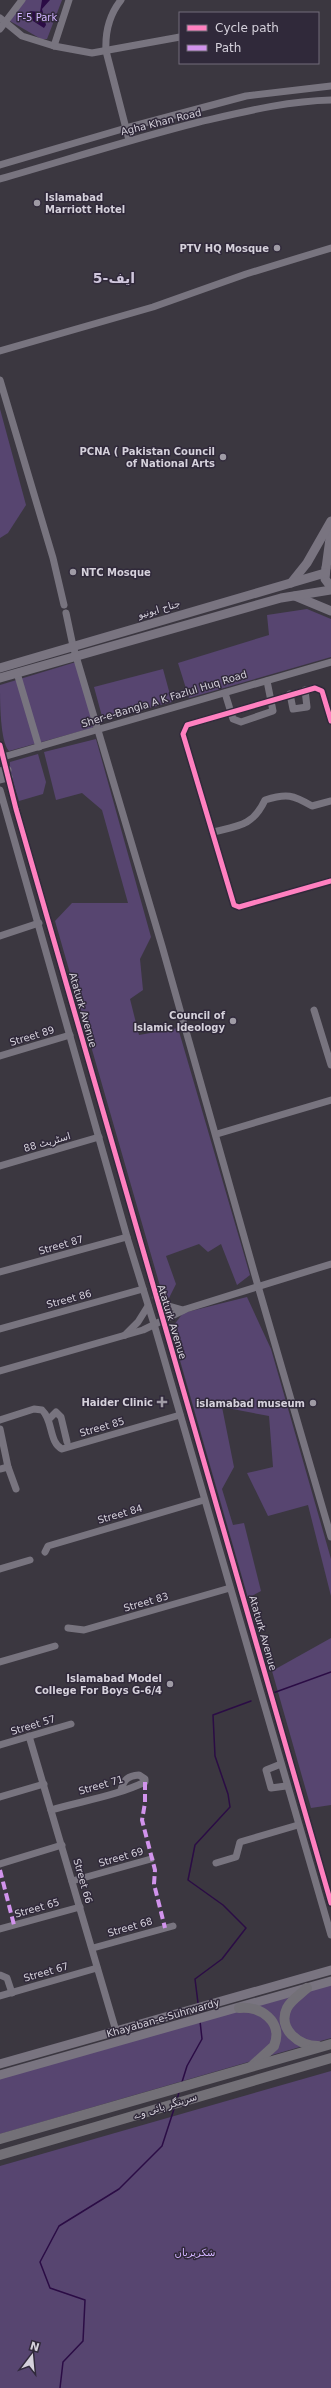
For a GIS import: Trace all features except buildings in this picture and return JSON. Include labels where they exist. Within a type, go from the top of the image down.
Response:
[{"type":"highway","points":[[307,1988],[289,2005],[285,2014],[285,2022],[288,2030],[300,2042],[308,2045],[329,2045]]},
{"type":"highway","points":[[239,2008],[252,2008],[264,2013],[273,2022],[276,2035],[276,2042],[269,2052],[248,2069]]},
{"type":"highway","name":"سرینگر ہائی وے","points":[[0,2139],[329,2045]]},
{"type":"highway","name":"سرینگر ہائی وے","points":[[0,2155],[331,2058]]},
{"type":"highway","points":[[139,2100],[123,2108],[58,2126],[56,2132],[62,2134],[138,2112],[156,2109]]},
{"type":"highway","points":[[0,2143],[43,2131],[48,2134],[46,2139],[0,2151]]},
{"type":"main road","points":[[291,583],[307,562],[331,521]]},
{"type":"main road","points":[[331,532],[327,568],[331,587]]},
{"type":"main road","name":"جناح ایونیو","points":[[0,668],[291,583],[327,568]]},
{"type":"main road","points":[[0,678],[294,596],[331,590]]},
{"type":"main road","points":[[294,596],[331,611]]},
{"type":"main road","name":"Khayaban-e-Suhrwardy","points":[[0,2064],[331,1970]]},
{"type":"main road","name":"Khayaban-e-Suhrwardy","points":[[0,2075],[331,1981]]},
{"type":"main road","points":[[175,2015],[179,2024]]},
{"type":"street","points":[[0,29],[3,20],[22,0]]},
{"type":"street","points":[[54,46],[69,0]]},
{"type":"street","points":[[121,0],[109,20],[105,37],[106,51],[129,140]]},
{"type":"street","points":[[3,20],[22,36],[54,46],[92,53],[179,37]]},
{"type":"street","name":"Agha Khan Road","points":[[0,165],[126,128],[246,96],[331,86]]},
{"type":"street","name":"Agha Khan Road","points":[[0,179],[129,140],[258,108],[308,101],[331,100]]},
{"type":"street","points":[[0,351],[152,307],[246,274],[331,248]]},
{"type":"street","points":[[0,380],[52,558],[64,605]]},
{"type":"street","points":[[66,613],[73,646],[217,1134],[258,1286],[331,1537]]},
{"type":"street","name":"Sher-e-Bangla A K Fazlul Huq Road","points":[[3,757],[98,731],[225,692],[331,662]]},
{"type":"street","points":[[17,673],[39,747]]},
{"type":"street","points":[[225,692],[233,719],[241,722],[271,713],[274,708],[267,680]]},
{"type":"street","points":[[331,721],[322,691],[315,688],[230,711],[187,725],[183,734],[234,905],[239,907],[331,881]]},
{"type":"street","points":[[290,694],[293,709],[307,707],[305,690]]},
{"type":"street","name":"Ataturk Avenue","points":[[0,745],[3,757],[4,775],[16,806],[331,1903]]},
{"type":"street","name":"Ataturk Avenue","points":[[0,790],[2,809],[39,923],[127,1237],[154,1324],[281,1764],[286,1786],[331,1935]]},
{"type":"street","points":[[213,832],[238,826],[254,819],[265,800],[279,796],[290,795],[312,806],[331,801]]},
{"type":"street","points":[[2,809],[16,806]]},
{"type":"street","points":[[0,936],[39,923]]},
{"type":"street","points":[[314,1010],[331,1065]]},
{"type":"street","name":"Street 89","points":[[0,1056],[70,1034]]},
{"type":"street","points":[[76,1056],[86,1053]]},
{"type":"street","points":[[217,1134],[331,1100]]},
{"type":"street","name":"اسٹریٹ 88","points":[[0,1166],[99,1137]]},
{"type":"street","name":"Street 87","points":[[0,1272],[127,1237]]},
{"type":"street","points":[[0,1370],[143,1330],[183,1310],[331,1264]]},
{"type":"street","name":"Street 86","points":[[0,1329],[143,1289]]},
{"type":"street","points":[[156,1297],[169,1306],[183,1310]]},
{"type":"street","points":[[123,1336],[138,1322],[148,1306]]},
{"type":"street","points":[[0,1420],[34,1409],[42,1410],[49,1419],[56,1412],[61,1417],[67,1442]]},
{"type":"street","name":"Street 85","points":[[49,1419],[56,1444],[62,1449],[180,1415]]},
{"type":"street","points":[[0,1430],[8,1466],[16,1489]]},
{"type":"street","points":[[0,1469],[8,1466]]},
{"type":"street","name":"Street 84","points":[[45,1552],[48,1546],[204,1500]]},
{"type":"street","points":[[0,1569],[30,1560]]},
{"type":"street","name":"Street 83","points":[[68,1628],[84,1630],[230,1588]]},
{"type":"street","points":[[236,1609],[246,1606]]},
{"type":"street","points":[[0,1662],[55,1646]]},
{"type":"street","name":"Street 57","points":[[0,1745],[72,1724]]},
{"type":"street","name":"Street 66","points":[[30,1736],[116,2031]]},
{"type":"street","points":[[281,1764],[266,1770],[271,1788],[286,1786]]},
{"type":"street","name":"Street 71","points":[[51,1810],[121,1790],[145,1782],[139,1775],[128,1777],[123,1782],[121,1790]]},
{"type":"street","points":[[0,1797],[44,1784]]},
{"type":"street","points":[[216,1863],[236,1856],[240,1842],[298,1825]]},
{"type":"street","points":[[0,1864],[62,1845]]},
{"type":"street","name":"Street 69","points":[[72,1881],[152,1859]]},
{"type":"street","name":"Street 65","points":[[0,1929],[80,1907]]},
{"type":"street","name":"Street 68","points":[[93,1948],[173,1926]]},
{"type":"street","name":"Street 67","points":[[0,1996],[97,1968]]},
{"type":"street","points":[[0,1975],[7,1978],[12,1993]]},
{"type":"green space","name":"F-5 Park","points":[[23,0],[62,0],[47,39],[41,39],[10,21]]},
{"type":"green space","points":[[0,409],[26,505],[8,533],[0,538]]},
{"type":"green space","points":[[307,609],[331,619],[331,657],[189,698],[178,663],[269,635],[267,615]]},
{"type":"green space","points":[[76,662],[94,725],[92,728],[9,751],[6,746],[2,730],[0,685]]},
{"type":"green space","points":[[163,669],[172,702],[103,720],[94,687]]},
{"type":"green space","points":[[96,739],[151,937],[140,959],[143,990],[130,999],[139,1035],[178,1028],[250,1275],[237,1285],[221,1244],[208,1252],[199,1244],[166,1256],[176,1284],[169,1298],[162,1293],[55,921],[72,903],[128,903],[102,810],[82,793],[56,800],[44,752]]},
{"type":"green space","points":[[38,754],[46,782],[43,794],[19,801],[10,772],[10,762]]},
{"type":"green space","points":[[247,1297],[271,1349],[331,1559],[331,1596],[308,1505],[268,1516],[247,1473],[273,1467],[269,1416],[222,1407],[234,1467],[222,1489],[233,1525],[244,1523],[261,1591],[248,1598],[171,1329],[183,1313]]},
{"type":"green space","points":[[331,1638],[331,1805],[311,1808],[272,1671]]},
{"type":"green space","points":[[331,1983],[331,2038],[0,2134],[0,2078]]},
{"type":"green space","name":"شکرپریاں","points":[[331,2071],[331,2388],[0,2388],[0,2166]]},
{"type":"shaded area","points":[[42,0],[50,0],[42,9],[46,25],[44,28],[33,21],[29,13],[30,11],[40,12]]},
{"type":"waterway","points":[[273,1693],[331,1672]]},
{"type":"waterway","points":[[198,2003],[195,1979],[222,1959],[246,1928],[223,1905],[188,1880],[195,1845],[230,1807],[228,1794],[215,1756],[213,1715],[251,1701]]},
{"type":"waterway","points":[[182,2082],[187,2066],[202,2039],[200,2021]]},
{"type":"waterway","points":[[177,2100],[179,2092]]},
{"type":"waterway","points":[[60,2388],[63,2362],[83,2341],[85,2300],[50,2288],[40,2262],[59,2226],[119,2189],[162,2146],[174,2109]]},
{"type":"marked path","points":[[145,1782],[145,1803],[142,1820],[155,1870],[154,1884],[165,1928]]},
{"type":"marked path","points":[[0,1870],[14,1925]]},
{"type":"cycle path","points":[[331,721],[322,691],[315,688],[187,725],[183,734],[234,905],[239,907],[331,881]]},
{"type":"cycle path","points":[[0,745],[16,809],[331,1903]]},
{"type":"place","name":"Islamabad Marriott Hotel","points":[[37,203]]},
{"type":"place","name":"PTV HQ Mosque","points":[[277,248]]},
{"type":"place","name":"PCNA ( Pakistan Council of National Arts","points":[[223,457]]},
{"type":"place","name":"NTC Mosque","points":[[73,572]]},
{"type":"place","name":"Council of Islamic Ideology","points":[[233,1021]]},
{"type":"place","name":"Haider Clinic","points":[[162,1402]]},
{"type":"place","name":"islamabad museum","points":[[313,1403]]},
{"type":"place","name":"Islamabad Model College For Boys G-6/4","points":[[170,1684]]},
{"type":"district","name":"ایف-5","points":[[114,278]]}]
